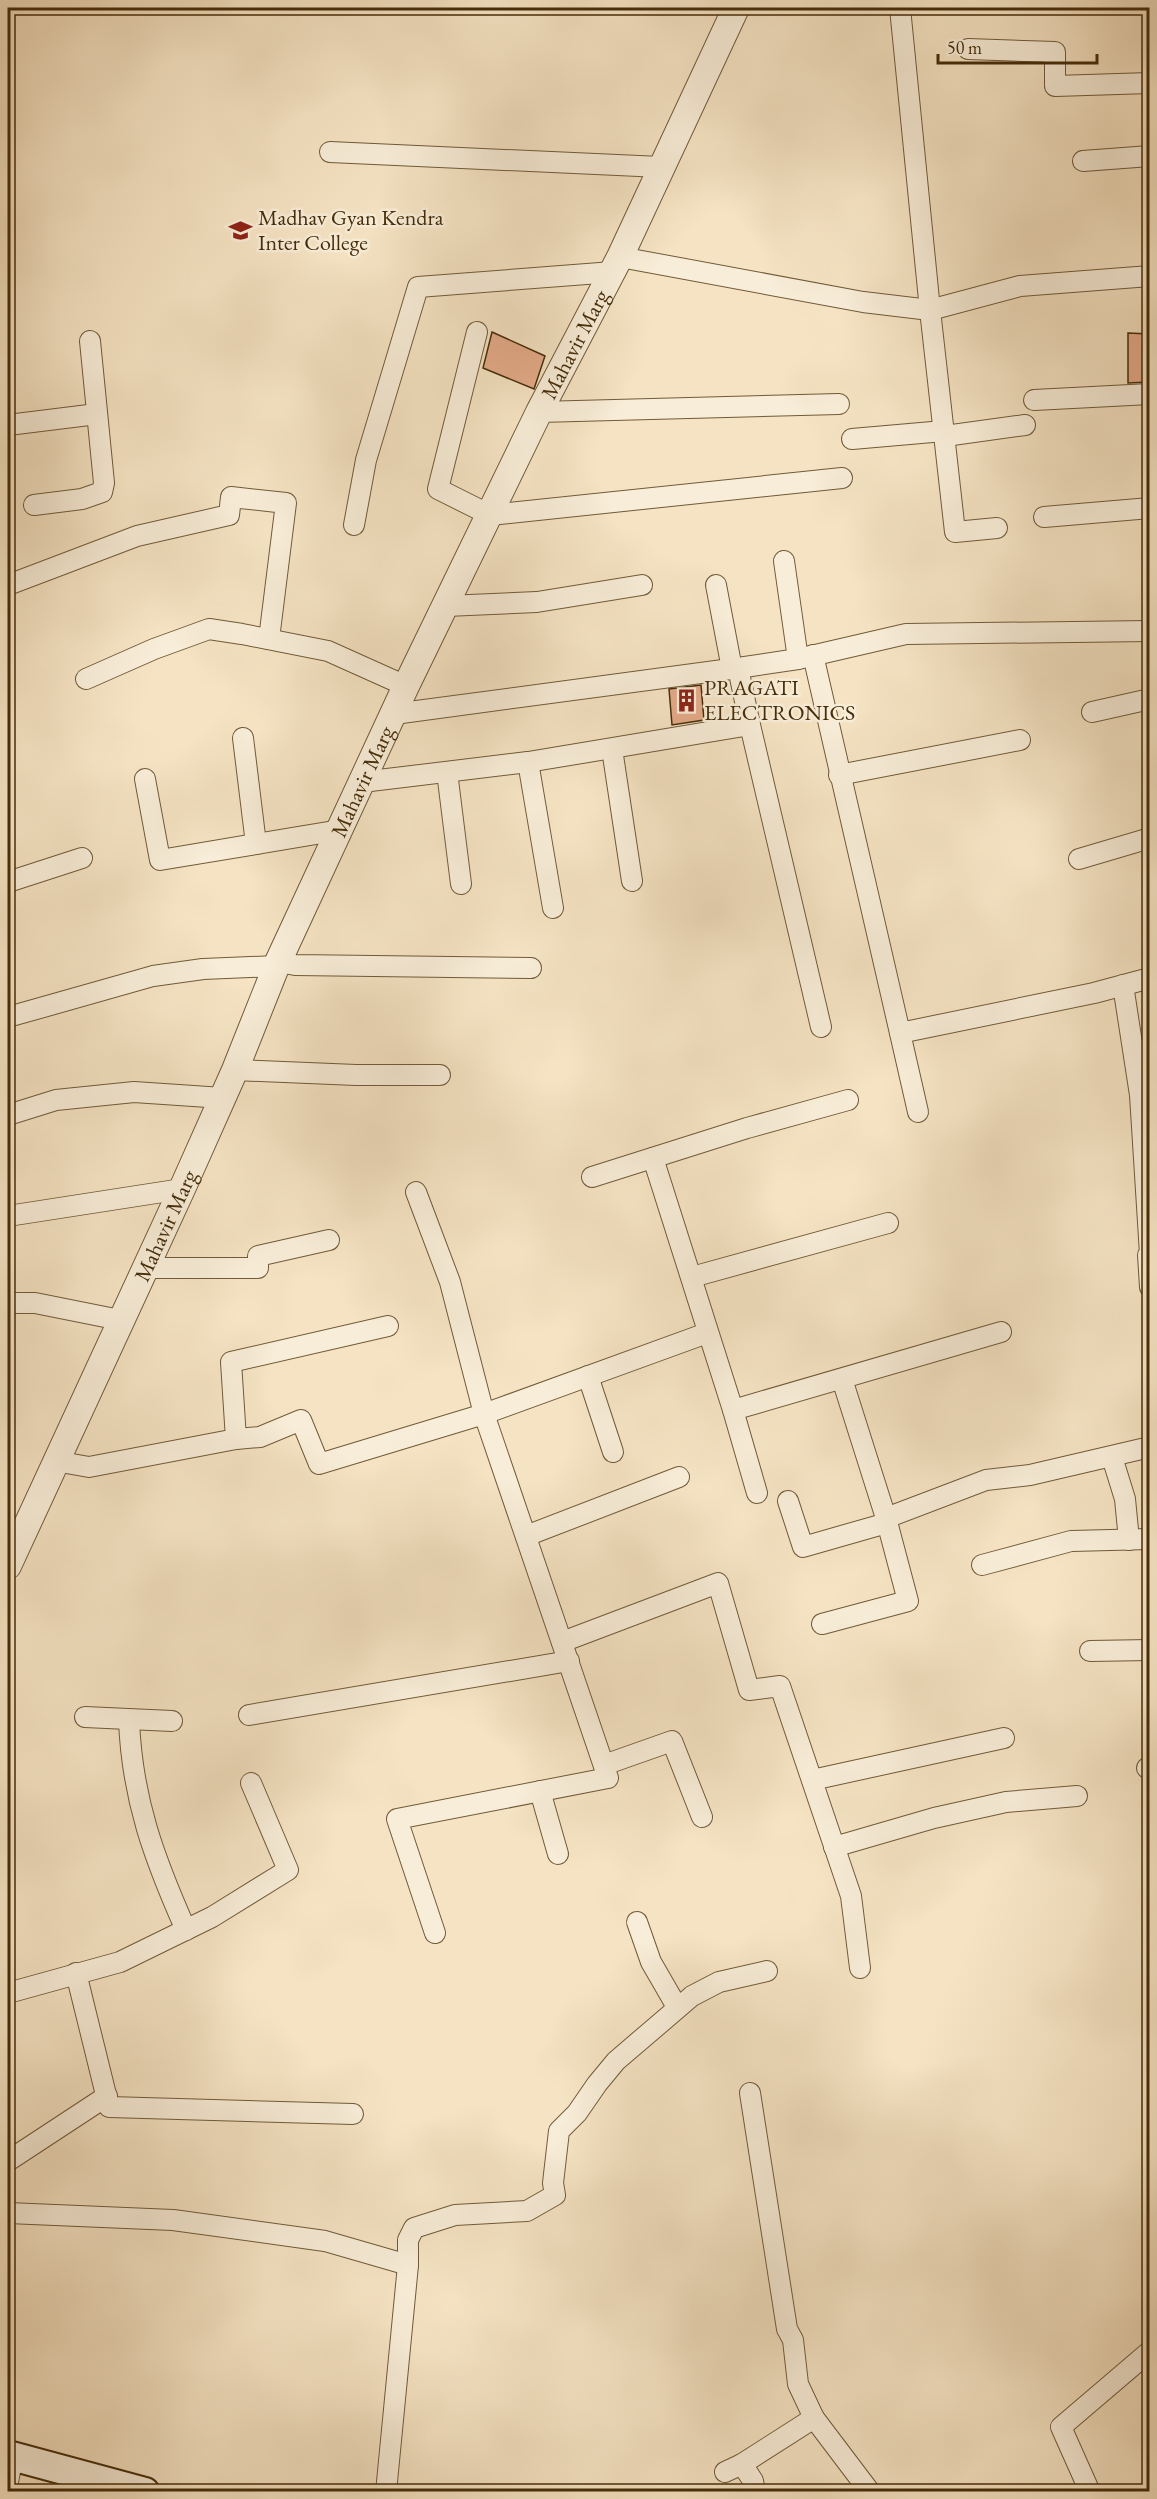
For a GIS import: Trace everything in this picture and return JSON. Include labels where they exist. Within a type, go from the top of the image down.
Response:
[{"type":"main road","points":[[9,2464],[145,2492]]},
{"type":"street","name":"Mahavir Marg","points":[[8,1566],[182,1189],[235,1070],[277,964],[406,686],[539,412],[616,264],[736,8]]},
{"type":"street","points":[[900,8],[930,309],[956,532],[997,528]]},
{"type":"street","points":[[968,49],[1055,52],[1055,87],[1149,83]]},
{"type":"street","points":[[330,152],[662,167]]},
{"type":"street","points":[[1083,161],[1149,156]]},
{"type":"street","points":[[354,525],[366,460],[418,287],[616,264],[863,302],[930,309],[1020,286],[1149,276]]},
{"type":"street","points":[[477,332],[438,489],[490,515],[842,478]]},
{"type":"street","points":[[33,505],[82,499],[102,492],[104,483],[90,341]]},
{"type":"street","points":[[1034,400],[1149,394]]},
{"type":"street","points":[[539,412],[839,404]]},
{"type":"street","points":[[8,424],[97,414]]},
{"type":"street","points":[[852,439],[1025,425]]},
{"type":"street","points":[[8,585],[136,536],[229,515],[231,497],[286,503],[269,639]]},
{"type":"street","points":[[1044,517],[1149,508]]},
{"type":"street","points":[[784,561],[805,657],[839,775],[918,1112]]},
{"type":"street","points":[[446,606],[537,602],[642,585]]},
{"type":"street","points":[[716,585],[821,1027]]},
{"type":"street","points":[[86,679],[154,649],[209,629],[328,651],[406,686]]},
{"type":"street","points":[[394,714],[735,669],[805,657],[906,634],[1149,631]]},
{"type":"street","points":[[1092,712],[1149,699]]},
{"type":"street","points":[[362,782],[528,762],[750,725]]},
{"type":"street","points":[[243,738],[256,844]]},
{"type":"street","points":[[839,775],[1020,740]]},
{"type":"street","points":[[612,749],[632,882]]},
{"type":"street","points":[[528,762],[553,908]]},
{"type":"street","points":[[447,772],[461,884]]},
{"type":"street","points":[[145,779],[160,860],[339,830]]},
{"type":"street","points":[[1079,859],[1149,838]]},
{"type":"street","points":[[8,882],[82,858]]},
{"type":"street","points":[[8,1017],[153,976],[203,969],[277,964],[531,968]]},
{"type":"street","points":[[900,1033],[1094,993],[1149,978]]},
{"type":"street","points":[[1124,985],[1140,1095],[1149,1287]]},
{"type":"street","points":[[235,1070],[356,1075],[440,1075]]},
{"type":"street","points":[[8,1115],[56,1100],[134,1092],[223,1098]]},
{"type":"street","points":[[592,1177],[848,1100]]},
{"type":"street","points":[[653,1158],[692,1277],[757,1493]]},
{"type":"street","points":[[8,1216],[182,1189]]},
{"type":"street","points":[[416,1192],[450,1282],[484,1414],[608,1778],[397,1819],[435,1933]]},
{"type":"street","points":[[692,1277],[888,1223]]},
{"type":"street","points":[[144,1268],[258,1268],[258,1256],[329,1240]]},
{"type":"street","points":[[8,1304],[35,1303],[120,1320]]},
{"type":"street","points":[[236,1439],[231,1362],[388,1326]]},
{"type":"street","points":[[733,1410],[1001,1332]]},
{"type":"street","points":[[55,1461],[88,1467],[236,1439],[260,1437],[301,1420],[319,1464],[484,1414],[708,1333]]},
{"type":"street","points":[[588,1376],[613,1452]]},
{"type":"street","points":[[822,1624],[908,1602],[887,1520],[842,1378]]},
{"type":"street","points":[[788,1502],[803,1547],[887,1520],[986,1480],[1030,1475],[1149,1447]]},
{"type":"street","points":[[1112,1457],[1125,1499],[1129,1540]]},
{"type":"street","points":[[526,1536],[679,1477]]},
{"type":"street","points":[[982,1565],[1071,1541],[1149,1539]]},
{"type":"street","points":[[562,1642],[718,1583],[749,1690],[780,1686],[851,1896],[860,1968]]},
{"type":"street","points":[[1090,1651],[1149,1650]]},
{"type":"street","points":[[249,1715],[569,1660]]},
{"type":"street","points":[[85,1717],[172,1721]]},
{"type":"street","points":[[129,1720],[130,1761],[142,1814],[164,1879],[186,1930]]},
{"type":"street","points":[[812,1780],[1004,1738]]},
{"type":"street","points":[[604,1765],[672,1741],[702,1817]]},
{"type":"street","points":[[8,1993],[120,1962],[212,1917],[288,1870],[251,1783]]},
{"type":"street","points":[[540,1791],[558,1854]]},
{"type":"street","points":[[834,1847],[933,1818],[1006,1802],[1077,1796]]},
{"type":"street","points":[[637,1922],[651,1962],[677,2007]]},
{"type":"street","points":[[386,2492],[408,2265],[408,2240],[414,2228],[455,2215],[526,2211],[555,2195],[553,2183],[559,2131],[577,2113],[616,2061],[692,1996],[719,1983],[767,1971]]},
{"type":"street","points":[[76,1973],[109,2108],[353,2114]]},
{"type":"street","points":[[750,2093],[788,2329],[793,2340],[798,2384],[814,2418],[870,2492]]},
{"type":"street","points":[[8,2161],[107,2096]]},
{"type":"street","points":[[8,2213],[184,2222],[325,2241],[408,2265]]},
{"type":"street","points":[[1090,2492],[1061,2427],[1149,2351]]},
{"type":"street","points":[[755,2492],[753,2481],[733,2468],[814,2418]]},
{"type":"building","points":[[492,332],[545,356],[534,389],[483,368]]},
{"type":"building","points":[[1128,333],[1149,334],[1149,382],[1128,383]]},
{"type":"building","name":"PRAGATI ELECTRONICS","points":[[701,685],[704,720],[672,725],[669,689]]},
{"type":"place","name":"Madhav Gyan Kendra Inter College","points":[[240,230]]},
{"type":"place","name":"PRAGATI ELECTRONICS","points":[[686,700]]}]
